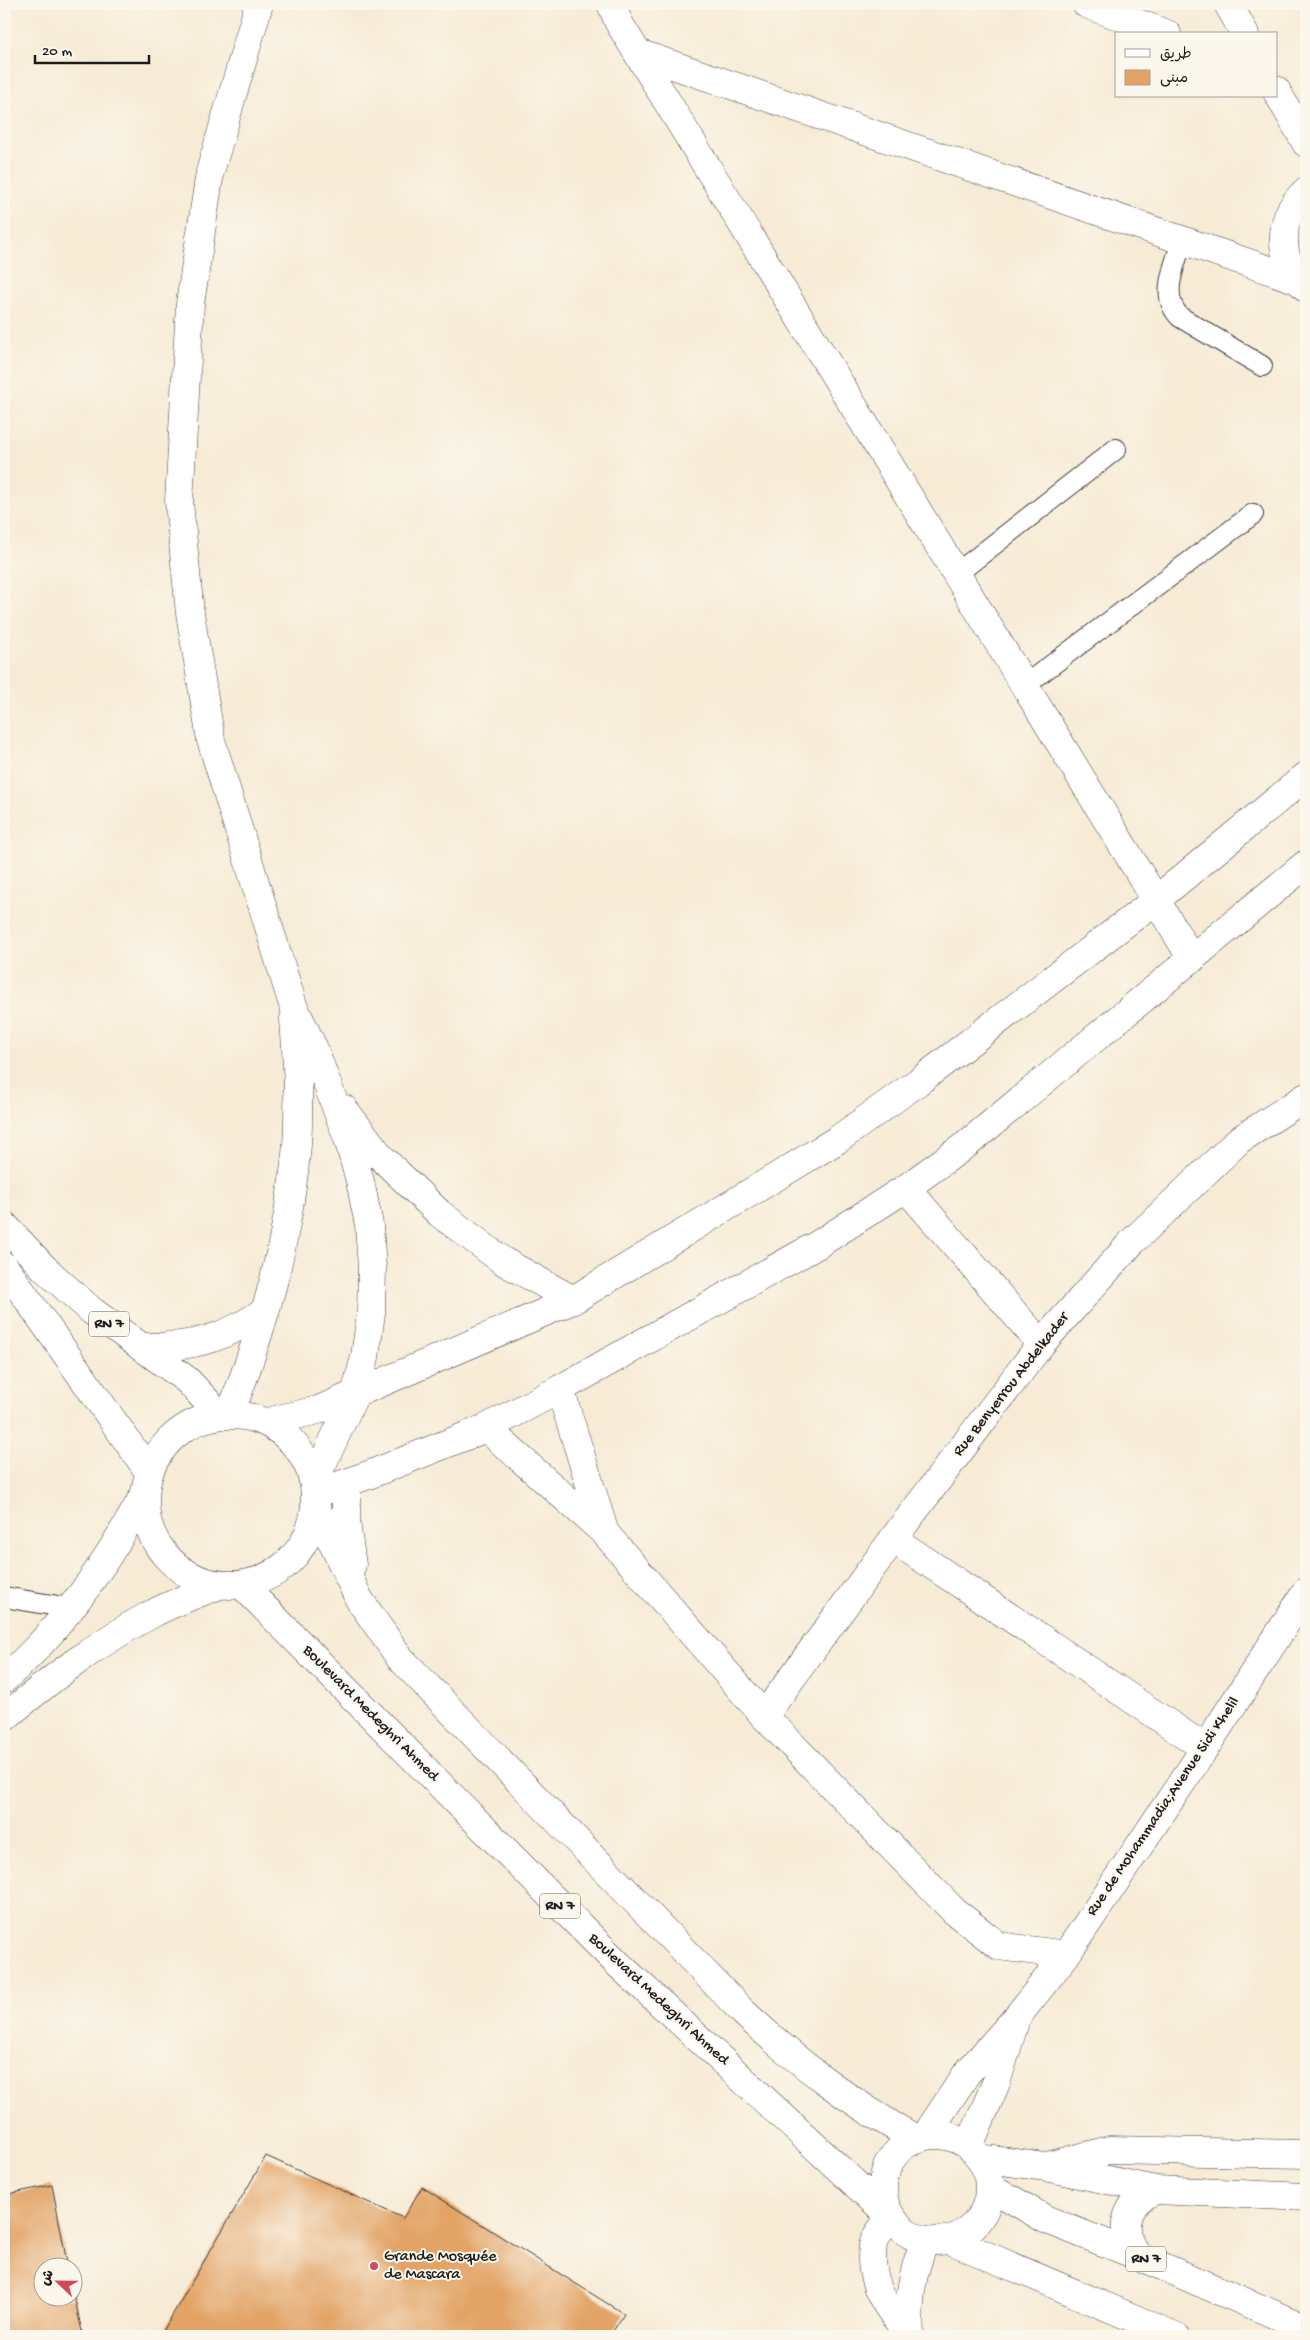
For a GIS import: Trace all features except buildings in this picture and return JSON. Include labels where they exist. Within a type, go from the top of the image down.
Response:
[{"type":"main road","points":[[4,1718],[96,1647],[151,1614],[231,1585],[270,1576],[292,1558],[308,1534],[315,1494],[355,1394],[365,1357],[371,1313],[372,1268],[368,1224],[360,1181],[333,1094],[293,1006],[211,740],[190,613],[179,502],[190,304],[210,172],[259,4]]},
{"type":"main road","points":[[611,4],[619,23],[1192,959]]},
{"type":"main road","points":[[1086,4],[1162,32]]},
{"type":"main road","points":[[1228,4],[1244,32]]},
{"type":"main road","points":[[638,54],[1302,284]]},
{"type":"main road","points":[[1278,94],[1306,143]]},
{"type":"main road","points":[[1302,284],[1289,265],[1284,248],[1284,230],[1289,214],[1298,199],[1306,191]]},
{"type":"main road","points":[[267,1422],[309,1413],[572,1300],[837,1140],[918,1082],[1156,900],[1306,776]]},
{"type":"main road","points":[[315,1494],[486,1428],[560,1389],[818,1245],[906,1188],[967,1144],[1306,864]]},
{"type":"main road","points":[[225,1414],[256,1347],[275,1280],[289,1212],[297,1144],[298,1075],[293,1006]]},
{"type":"main road","points":[[333,1094],[382,1157],[439,1213],[503,1261],[572,1300]]},
{"type":"main road","name":"Rue Benyerrou Abdelkader","points":[[764,1716],[893,1539],[1040,1344],[1131,1243],[1239,1140],[1306,1097]]},
{"type":"main road","points":[[906,1188],[1040,1344]]},
{"type":"main road","name":"RN 7","points":[[4,1225],[44,1269],[92,1311],[187,1380],[225,1414]]},
{"type":"main road","points":[[4,1266],[147,1482],[146,1515],[152,1536],[164,1554],[180,1570],[199,1580],[231,1585]]},
{"type":"main road","points":[[141,1347],[168,1348],[194,1344],[236,1329],[266,1310]]},
{"type":"main road","points":[[560,1389],[605,1533]]},
{"type":"main road","points":[[4,1680],[67,1612],[110,1553],[147,1482],[160,1450],[176,1433],[197,1421],[225,1414],[249,1416],[267,1422],[289,1437],[305,1457],[315,1494],[359,1599],[400,1658],[743,2012],[808,2069],[842,2095],[921,2137]]},
{"type":"main road","points":[[486,1428],[605,1533],[764,1716],[954,1911],[999,1946],[1066,1955]]},
{"type":"main road","points":[[346,1483],[346,1522],[359,1599]]},
{"type":"main road","points":[[893,1539],[1205,1748]]},
{"type":"main road","name":"Boulevard Medeghri Ahmed","points":[[231,1585],[617,1963],[890,2216]]},
{"type":"main road","name":"Rue de Mohammadia;Avenue Sidi Khelil","points":[[921,2137],[967,2073],[1016,2018],[1066,1955],[1205,1748],[1306,1592]]},
{"type":"main road","points":[[67,1612],[72,1637],[82,1644],[96,1647]]},
{"type":"main road","points":[[975,2152],[1016,2018]]},
{"type":"main road","points":[[910,2336],[910,2288],[916,2263],[937,2241],[966,2232],[979,2220],[987,2204],[989,2186],[987,2171],[975,2152],[957,2138],[942,2135],[921,2137],[900,2148],[889,2163],[883,2180],[883,2199],[890,2216],[899,2228],[911,2236],[937,2241],[1175,2336]]},
{"type":"main road","points":[[1045,2167],[1109,2150],[1306,2154]]},
{"type":"main road","points":[[975,2152],[1156,2190],[1306,2197]]},
{"type":"main road","name":"RN 7","points":[[989,2186],[1045,2219],[1138,2256],[1306,2328]]},
{"type":"main road","points":[[1138,2256],[1130,2247],[1126,2236],[1128,2212],[1144,2194],[1156,2190]]},
{"type":"main road","points":[[890,2216],[873,2245],[873,2280],[885,2305],[910,2336]]},
{"type":"lane","points":[[1182,241],[1168,288],[1170,304],[1174,311],[1180,317],[1262,366]]},
{"type":"lane","points":[[956,574],[1116,450]]},
{"type":"lane","points":[[1025,685],[1253,514]]},
{"type":"lane","points":[[4,1597],[67,1612]]},
{"type":"place","name":"Grande Mosquée de Mascara","points":[[374,2266]]}]
